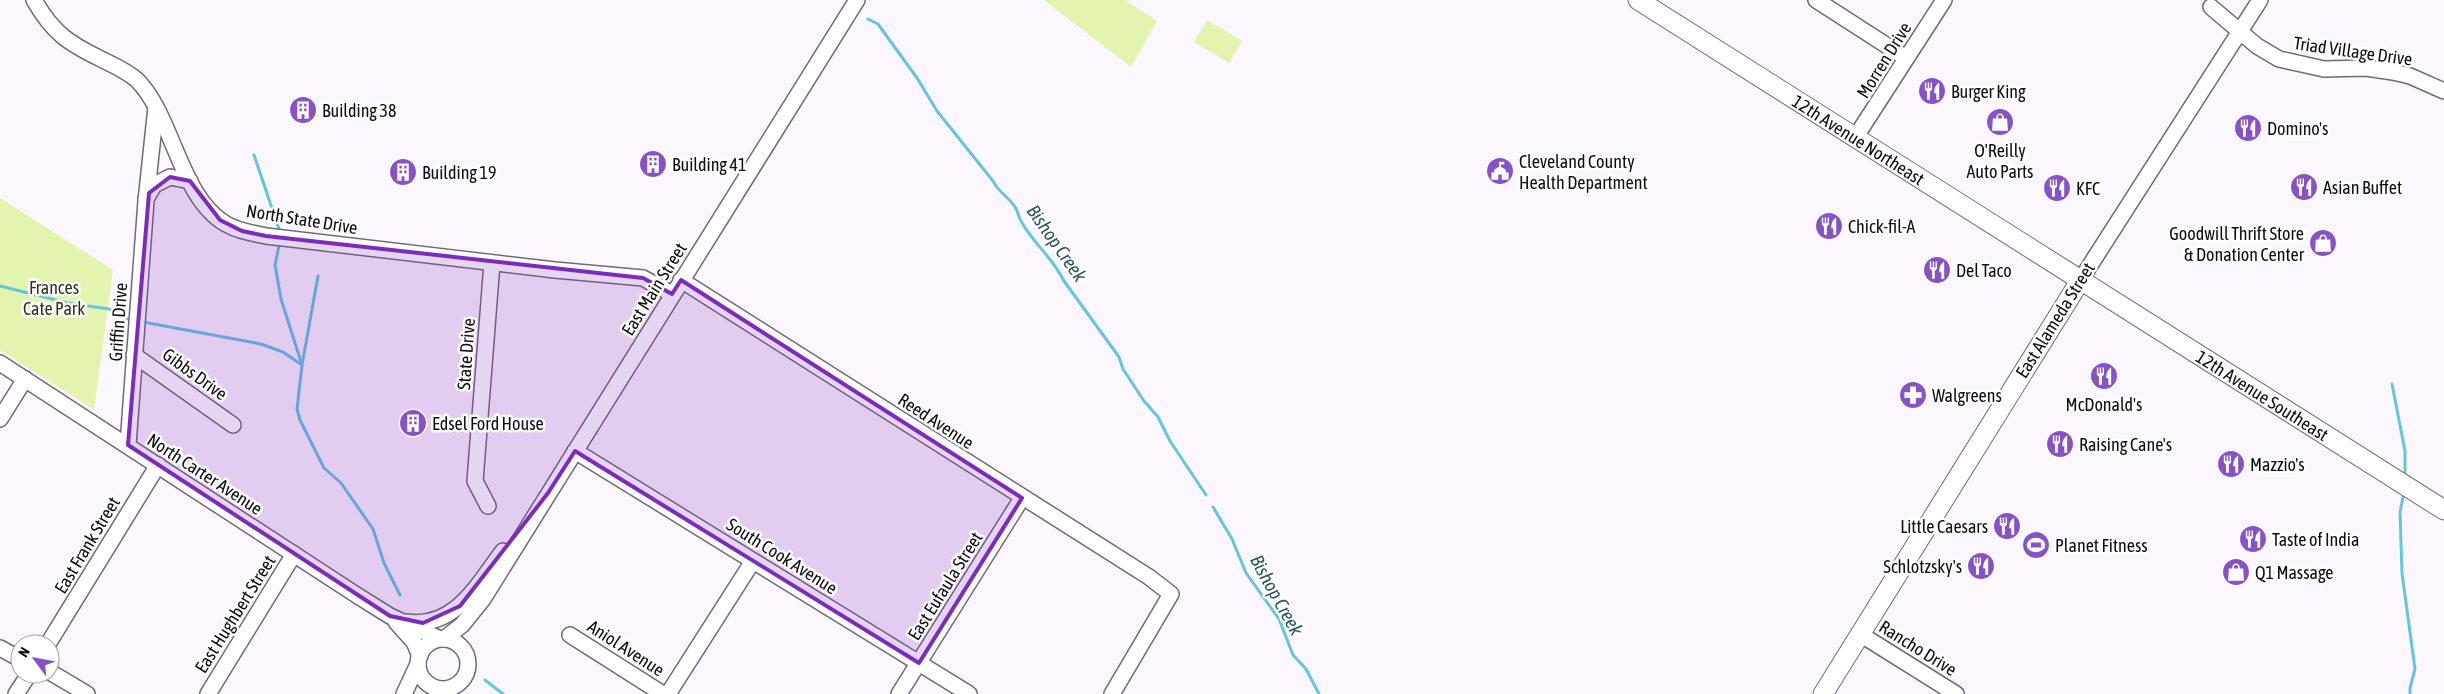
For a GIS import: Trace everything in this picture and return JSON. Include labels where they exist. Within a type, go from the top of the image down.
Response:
[{"type":"main road","name":"12th Avenue Northeast","points":[[1638,0],[2080,281]]},
{"type":"main road","name":"12th Avenue Southeast","points":[[2080,281],[2438,507]]},
{"type":"main road","name":"East Alameda Street","points":[[1823,694],[2080,281]]},
{"type":"street","name":"North State Drive","points":[[34,0],[45,20],[56,32],[130,75],[141,85],[156,108],[190,181],[200,197],[220,220],[242,231],[492,263],[642,278],[672,294]]},
{"type":"street","name":"East Main Street","points":[[442,639],[462,625],[483,599],[856,0]]},
{"type":"street","points":[[1816,0],[1906,58]]},
{"type":"street","name":"Morren Drive","points":[[1855,138],[1944,0]]},
{"type":"street","name":"East Alameda Street","points":[[2080,281],[2260,0]]},
{"type":"street","name":"Triad Village Drive","points":[[2211,7],[2240,33],[2279,59],[2324,69],[2366,68],[2393,72],[2410,76],[2444,91]]},
{"type":"street","name":"Griffin Drive","points":[[128,445],[146,200],[156,108]]},
{"type":"street","points":[[146,200],[154,185],[170,177],[190,181]]},
{"type":"street","name":"State Drive","points":[[488,506],[475,482],[492,263]]},
{"type":"street","name":"Reed Avenue","points":[[681,280],[1148,577],[1171,594],[1112,694]]},
{"type":"street","name":"Gibbs Drive","points":[[134,355],[232,425]]},
{"type":"street","name":"North Carter Avenue","points":[[0,363],[396,619],[442,639]]},
{"type":"street","points":[[0,420],[25,379]]},
{"type":"street","name":"South Cook Avenue","points":[[575,451],[969,694]]},
{"type":"street","name":"East Frank Street","points":[[54,634],[158,465]]},
{"type":"street","points":[[396,619],[430,622],[452,613],[460,606],[548,493]]},
{"type":"street","name":"East Eufaula Street","points":[[899,694],[1022,498]]},
{"type":"street","name":"East Hughbert Street","points":[[208,694],[294,554]]},
{"type":"street","points":[[668,694],[753,561]]},
{"type":"street","name":"East Main Street","points":[[466,652],[471,629],[483,599]]},
{"type":"street","name":"North Carter Avenue","points":[[396,619],[414,642],[419,660]]},
{"type":"street","name":"Aniol Avenue","points":[[570,634],[663,694]]},
{"type":"street","name":"Rancho Drive","points":[[1860,634],[1956,694]]},
{"type":"street","points":[[404,694],[424,648],[442,639],[454,641],[466,652],[468,666],[455,694]]},
{"type":"street","points":[[419,660],[420,674],[434,689]]},
{"type":"street","points":[[60,678],[87,694]]},
{"type":"street","points":[[416,694],[434,689],[454,687],[462,680]]},
{"type":"highlighted area","points":[[170,177],[190,181],[220,220],[242,231],[266,236],[643,278],[672,294],[681,280],[1022,498],[919,663],[575,451],[548,493],[460,606],[423,623],[390,616],[128,445],[149,193]]},
{"type":"green space","points":[[1044,0],[1125,0],[1157,21],[1131,67]]},
{"type":"green space","points":[[1207,20],[1242,41],[1229,63],[1194,42]]},
{"type":"green space","name":"Frances Cate Park","points":[[0,198],[113,270],[94,410],[0,350]]},
{"type":"waterway","name":"Bishop Creek","points":[[868,19],[878,24],[917,78],[937,111],[1015,207],[1026,229],[1119,357],[1123,369],[1144,401],[1158,417],[1170,441],[1206,495]]},
{"type":"waterway","points":[[254,155],[279,229]]},
{"type":"waterway","points":[[279,246],[275,265],[281,299],[302,365],[297,409],[300,420],[324,468],[341,483],[373,529],[384,563],[400,595]]},
{"type":"waterway","points":[[143,322],[261,344],[283,352],[302,365],[318,276]]},
{"type":"waterway","points":[[0,286],[68,303],[109,309],[130,320]]},
{"type":"waterway","points":[[2392,384],[2405,451],[2405,477]]},
{"type":"waterway","points":[[2404,493],[2400,512],[2402,573],[2415,669],[2410,694]]},
{"type":"waterway","name":"Bishop Creek","points":[[1213,507],[1232,539],[1246,573],[1279,619],[1293,655],[1306,669],[1319,694]]},
{"type":"waterway","points":[[485,680],[503,694]]},
{"type":"place","name":"Burger King","points":[[1932,91]]},
{"type":"place","name":"Building 38","points":[[303,110]]},
{"type":"place","name":"O'Reilly Auto Parts","points":[[2000,122]]},
{"type":"place","name":"Domino's","points":[[2248,128]]},
{"type":"place","name":"Building 41","points":[[653,164]]},
{"type":"place","name":"Cleveland County Health Department","points":[[1500,171]]},
{"type":"place","name":"Building 19","points":[[403,172]]},
{"type":"place","name":"Asian Buffet","points":[[2304,187]]},
{"type":"place","name":"KFC","points":[[2057,188]]},
{"type":"place","name":"Chick-fil-A","points":[[1829,226]]},
{"type":"place","name":"Goodwill Thrift Store & Donation Center","points":[[2323,243]]},
{"type":"place","name":"Del Taco","points":[[1937,270]]},
{"type":"place","name":"McDonald's","points":[[2104,376]]},
{"type":"place","name":"Walgreens","points":[[1913,395]]},
{"type":"place","name":"Edsel Ford House","points":[[413,423]]},
{"type":"place","name":"Raising Cane's","points":[[2060,444]]},
{"type":"place","name":"Mazzio's","points":[[2231,464]]},
{"type":"place","name":"Little Caesars","points":[[2007,526]]},
{"type":"place","name":"Taste of India","points":[[2253,539]]},
{"type":"place","name":"Planet Fitness","points":[[2036,545]]},
{"type":"place","name":"Schlotzsky's","points":[[1981,566]]},
{"type":"place","name":"Q1 Massage","points":[[2236,572]]}]
